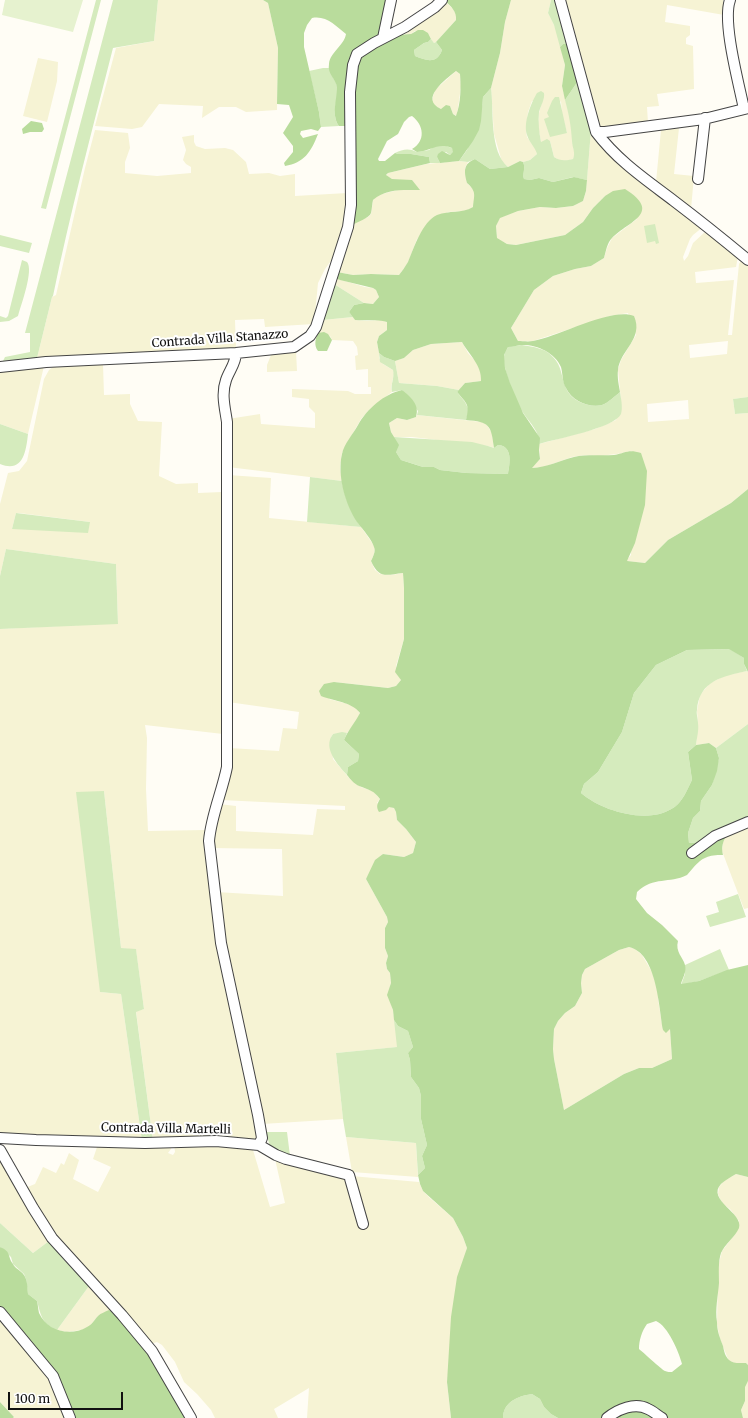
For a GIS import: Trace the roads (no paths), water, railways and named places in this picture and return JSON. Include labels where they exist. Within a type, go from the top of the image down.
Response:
[{"type":"street","points":[[383,38],[391,0]]},
{"type":"street","name":"Contrada Villa Stanazzo","points":[[0,367],[46,362],[236,353],[294,347],[310,336],[316,327],[348,227],[351,205],[350,92],[353,65],[357,54],[383,38],[405,28],[435,7],[442,0]]},
{"type":"street","points":[[560,0],[596,132],[607,148],[623,162],[706,225],[748,260]]},
{"type":"street","points":[[596,132],[705,118],[746,108],[734,64],[727,18],[730,0]]},
{"type":"street","points":[[698,179],[705,118]]},
{"type":"street","points":[[236,353],[236,359],[225,381],[223,393],[227,422],[227,767],[223,786],[210,828],[209,841],[221,943],[258,1115],[262,1138],[259,1146]]},
{"type":"street","points":[[692,853],[715,836],[748,822]]},
{"type":"street","name":"Contrada Villa Martelli","points":[[0,1138],[145,1143],[216,1141],[259,1146],[286,1159],[349,1175],[363,1224]]},
{"type":"street","points":[[0,1150],[52,1238],[122,1315],[152,1351],[191,1418]]},
{"type":"street","points":[[0,1312],[53,1376],[70,1418]]},
{"type":"street","points":[[607,1418],[624,1408],[635,1406],[648,1408],[662,1418]]}]
